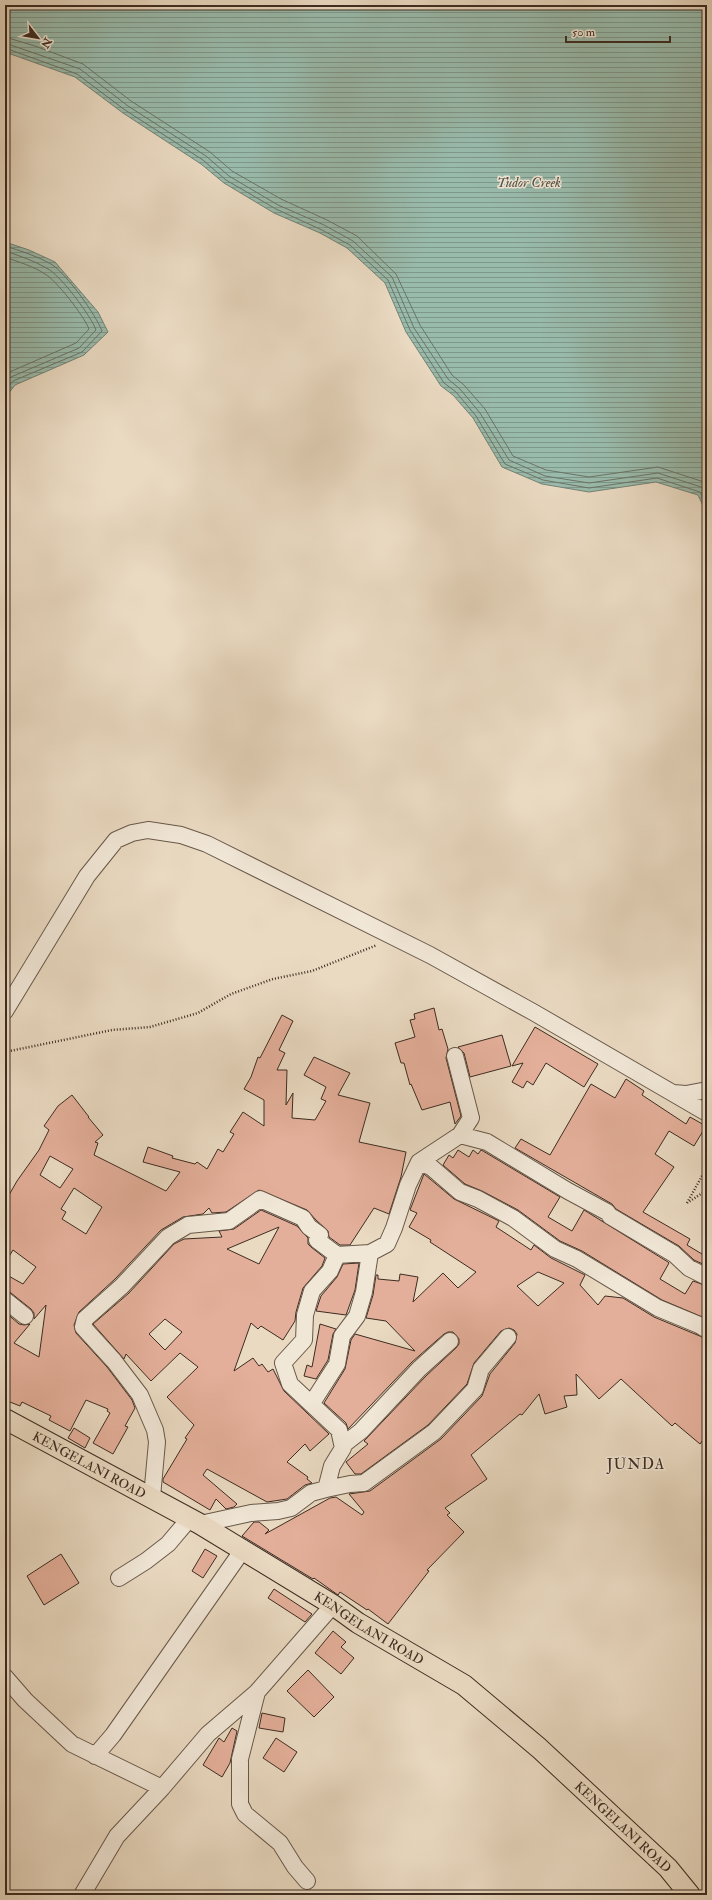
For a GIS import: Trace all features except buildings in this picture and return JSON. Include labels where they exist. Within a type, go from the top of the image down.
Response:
[{"type":"main road","name":"KENGELANI ROAD","points":[[5,1419],[195,1521],[333,1605],[358,1623],[464,1685],[540,1748],[668,1868],[690,1895]]},
{"type":"street","points":[[5,1010],[87,876],[116,840],[132,833],[148,830],[180,835],[207,844],[395,938],[493,989],[707,1113]]},
{"type":"street","points":[[152,1497],[157,1442],[155,1430],[140,1395],[114,1361],[84,1327],[85,1319],[122,1286],[168,1237],[188,1225],[229,1222],[260,1199],[303,1218],[309,1227],[320,1235],[317,1240],[337,1254],[370,1253],[386,1244],[394,1228],[408,1185],[419,1162],[460,1135],[471,1118],[455,1056]]},
{"type":"street","points":[[671,1093],[686,1094],[707,1090]]},
{"type":"street","points":[[460,1135],[487,1142],[568,1191],[607,1212],[610,1216],[674,1254],[689,1268],[707,1277]]},
{"type":"street","points":[[419,1162],[431,1167],[460,1192],[478,1199],[513,1218],[555,1249],[577,1259],[658,1308],[699,1325],[707,1330]]},
{"type":"street","points":[[312,1404],[337,1364],[342,1336],[356,1316],[364,1292],[370,1253]]},
{"type":"street","points":[[337,1254],[330,1271],[312,1291],[305,1316],[304,1340],[283,1363],[290,1384],[339,1430],[344,1444]]},
{"type":"street","points":[[5,1300],[25,1316]]},
{"type":"street","points":[[119,1578],[146,1561],[195,1521],[251,1513],[278,1511],[291,1508],[312,1493],[350,1484],[364,1483],[434,1432],[475,1389],[481,1369],[508,1337]]},
{"type":"street","points":[[326,1489],[332,1466],[344,1444],[361,1431],[419,1369],[450,1341]]},
{"type":"street","points":[[95,1756],[113,1735],[242,1551]]},
{"type":"street","points":[[82,1895],[117,1836],[162,1788],[208,1734],[257,1692],[333,1605]]},
{"type":"street","points":[[5,1677],[25,1700],[72,1744],[162,1788]]},
{"type":"street","points":[[257,1692],[240,1759],[240,1804],[245,1814],[280,1843],[295,1867],[307,1881]]},
{"type":"path","points":[[5,1052],[98,1032],[150,1027],[164,1023],[198,1013],[231,994],[273,979],[312,971],[395,938]]},
{"type":"path","points":[[707,1167],[687,1203],[707,1190]]},
{"type":"water","name":"Tudor Creek","points":[[5,5],[707,5],[707,514],[698,495],[656,482],[589,492],[542,484],[502,467],[473,418],[453,395],[441,386],[406,332],[385,283],[347,248],[320,233],[274,213],[224,183],[201,164],[123,113],[75,77],[5,52]]},
{"type":"water","points":[[5,242],[29,250],[55,262],[98,312],[108,332],[84,355],[15,385],[5,398]]},
{"type":"district","name":"JUNDA","points":[[636,1464]]}]
